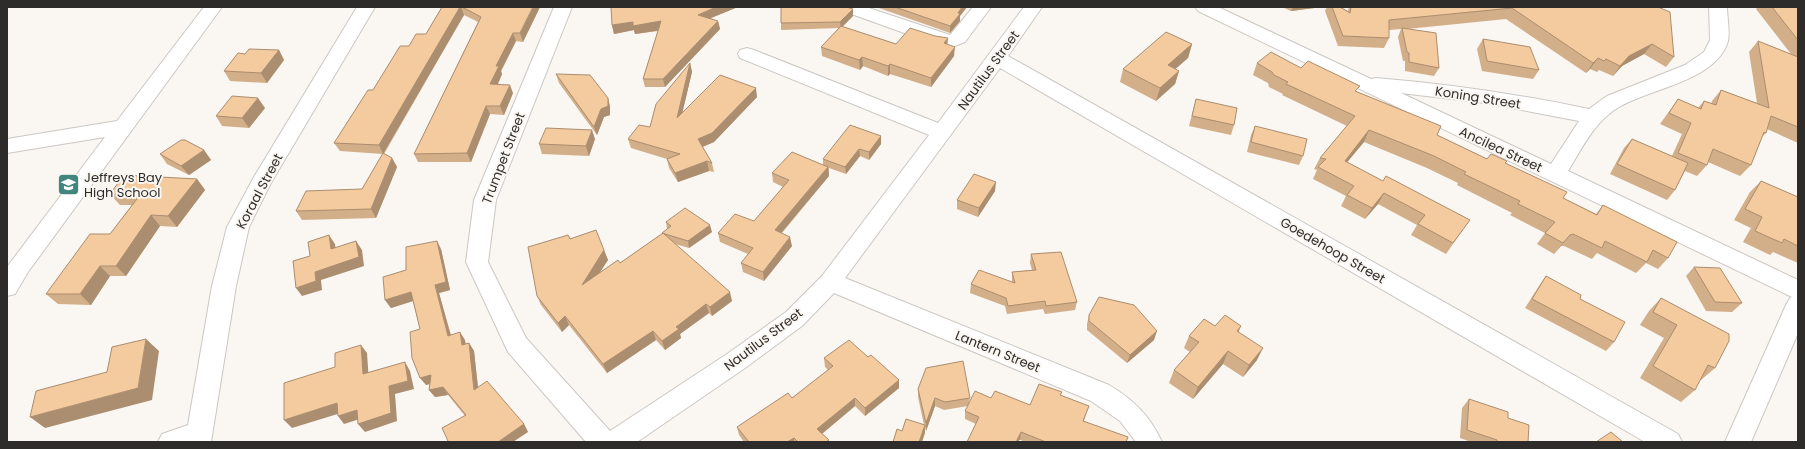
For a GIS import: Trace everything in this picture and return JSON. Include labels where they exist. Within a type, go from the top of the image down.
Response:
[{"type":"street","points":[[7,287],[20,266],[213,7]]},
{"type":"street","name":"Koraal Street","points":[[199,438],[224,286],[238,227],[262,182],[366,7]]},
{"type":"street","name":"Trumpet Street","points":[[563,7],[485,200],[477,262],[517,344],[603,442]]},
{"type":"street","points":[[849,7],[942,40],[952,41],[959,38],[982,7]]},
{"type":"street","name":"Nautilus Street","points":[[616,442],[736,361],[794,319],[830,282],[997,58],[1033,7]]},
{"type":"street","name":"Ancilea Street","points":[[1204,7],[1798,290]]},
{"type":"street","points":[[1555,175],[1592,117],[1614,101],[1692,68],[1711,56],[1719,40],[1718,7]]},
{"type":"street","points":[[747,54],[942,132]]},
{"type":"street","name":"Goedehoop Street","points":[[997,58],[1669,442]]},
{"type":"street","name":"Koning Street","points":[[1363,83],[1419,88],[1555,109],[1592,117]]},
{"type":"street","points":[[7,146],[123,127]]},
{"type":"street","name":"Lantern Street","points":[[830,282],[1100,393],[1124,407],[1145,432],[1149,442]]},
{"type":"street","points":[[1738,442],[1798,306]]},
{"type":"street","points":[[170,442],[199,438]]},
{"type":"building","points":[[442,7],[460,7],[379,145],[334,143],[368,90],[373,90],[400,46],[409,46],[416,34],[426,34]]},
{"type":"building","points":[[462,7],[533,7],[520,33],[513,33],[496,66],[499,66],[490,84],[510,85],[500,106],[486,106],[467,153],[414,154],[481,17]]},
{"type":"building","points":[[611,7],[716,7],[698,15],[718,21],[663,79],[643,79],[661,21],[633,26],[633,22],[612,25]]},
{"type":"building","points":[[781,7],[846,7],[853,9],[840,22],[781,23]]},
{"type":"building","points":[[895,7],[962,7],[958,13],[960,14],[950,26]]},
{"type":"building","points":[[1332,7],[1340,7],[1350,13],[1351,7],[1658,7],[1670,12],[1674,57],[1652,44],[1629,56],[1620,66],[1606,59],[1604,61],[1598,58],[1593,63],[1512,8],[1389,20],[1389,38],[1343,36]]},
{"type":"building","points":[[1772,7],[1798,7],[1798,40]]},
{"type":"building","points":[[841,26],[896,44],[910,28],[935,36],[948,38],[944,43],[955,47],[931,78],[890,64],[888,66],[862,57],[859,60],[821,47]]},
{"type":"building","points":[[1402,28],[1436,33],[1439,68],[1409,62],[1409,53],[1407,52]]},
{"type":"building","points":[[1166,32],[1192,44],[1168,65],[1179,71],[1160,88],[1123,69]]},
{"type":"building","points":[[1483,39],[1530,47],[1539,70],[1487,61]]},
{"type":"building","points":[[1758,41],[1798,57],[1798,127],[1771,116],[1766,133],[1764,132],[1751,165],[1713,149],[1707,165],[1678,153],[1691,123],[1669,113],[1678,99],[1701,109],[1704,101],[1716,105],[1721,90],[1769,108]]},
{"type":"building","points":[[249,49],[279,50],[261,73],[224,71],[238,53],[245,54]]},
{"type":"building","points":[[1271,52],[1301,68],[1308,61],[1360,86],[1355,91],[1441,126],[1437,135],[1487,159],[1491,154],[1507,161],[1505,163],[1567,192],[1563,198],[1597,215],[1603,205],[1677,242],[1668,258],[1653,250],[1647,262],[1605,241],[1602,248],[1573,234],[1570,235],[1563,243],[1545,233],[1555,222],[1518,204],[1520,201],[1464,174],[1466,172],[1434,156],[1369,130],[1345,161],[1383,181],[1386,176],[1470,220],[1453,243],[1418,224],[1425,215],[1384,193],[1372,208],[1347,195],[1354,186],[1318,167],[1326,159],[1320,158],[1355,116],[1286,84],[1288,82],[1274,75],[1272,72],[1257,63]]},
{"type":"building","points":[[690,63],[677,118],[720,75],[756,88],[712,133],[698,139],[712,163],[707,161],[675,173],[667,159],[680,154],[628,139],[639,125],[650,127],[656,104]]},
{"type":"building","points":[[556,74],[590,75],[608,98],[608,106],[601,109],[594,127]]},
{"type":"building","points":[[232,96],[258,98],[242,118],[216,116]]},
{"type":"building","points":[[1196,99],[1237,108],[1234,125],[1192,116]]},
{"type":"building","points":[[850,125],[881,136],[869,152],[859,149],[845,167],[823,159]]},
{"type":"building","points":[[1255,126],[1307,139],[1303,156],[1251,142]]},
{"type":"building","points":[[546,128],[592,130],[586,146],[539,144]]},
{"type":"building","points":[[1632,139],[1688,163],[1675,190],[1617,164]]},
{"type":"building","points":[[181,140],[185,140],[204,150],[181,166],[160,154]]},
{"type":"building","points":[[792,152],[828,167],[775,230],[790,237],[763,272],[741,263],[753,248],[718,233],[735,214],[754,221],[789,180],[772,173]]},
{"type":"building","points":[[383,153],[392,158],[371,209],[296,211],[306,191],[362,189]]},
{"type":"building","points":[[974,174],[996,182],[979,208],[957,200]]},
{"type":"building","points":[[124,175],[197,179],[168,216],[151,215],[116,266],[100,266],[80,294],[46,294],[90,234],[110,234],[140,195],[110,194]]},
{"type":"building","points":[[1761,181],[1798,197],[1798,246],[1784,239],[1782,243],[1755,231],[1762,217],[1745,209]]},
{"type":"building","points":[[685,208],[710,225],[688,241],[662,233],[671,226],[666,222]]},
{"type":"building","points":[[596,230],[604,250],[582,285],[618,260],[620,263],[663,233],[730,292],[710,307],[706,304],[676,327],[679,329],[662,341],[653,331],[603,364],[565,316],[558,323],[537,296],[528,247],[568,235],[570,239]]},
{"type":"building","points":[[329,235],[331,249],[356,241],[359,257],[315,272],[316,281],[296,288],[293,261],[310,256],[308,242]]},
{"type":"building","points":[[437,241],[446,282],[435,285],[448,336],[460,332],[462,345],[469,343],[474,390],[487,381],[524,424],[498,442],[445,442],[448,441],[442,428],[466,415],[443,387],[429,390],[431,375],[420,378],[412,358],[410,332],[420,329],[411,292],[385,300],[383,277],[406,270],[406,247]]},
{"type":"building","points":[[1061,252],[1077,302],[1046,306],[1045,301],[1008,306],[1006,298],[971,284],[979,270],[1015,283],[1012,272],[1036,270],[1031,254]]},
{"type":"building","points":[[1694,267],[1720,268],[1742,303],[1715,302]]},
{"type":"building","points":[[1546,276],[1581,295],[1580,299],[1625,322],[1614,342],[1532,299]]},
{"type":"building","points":[[1099,297],[1134,305],[1157,331],[1130,355],[1089,321],[1089,315]]},
{"type":"building","points":[[1661,298],[1729,334],[1729,341],[1715,368],[1708,365],[1695,390],[1653,366],[1677,325],[1653,312]]},
{"type":"building","points":[[1225,315],[1241,326],[1237,331],[1263,348],[1249,365],[1228,351],[1198,387],[1174,370],[1199,342],[1189,336],[1204,319],[1215,326]]},
{"type":"building","points":[[146,339],[138,388],[30,417],[36,391],[107,372],[112,347]]},
{"type":"building","points":[[849,340],[868,357],[871,355],[899,380],[865,408],[855,398],[817,429],[829,440],[826,442],[798,442],[794,438],[787,442],[749,442],[737,427],[788,393],[792,398],[833,366],[824,358]]},
{"type":"building","points":[[361,345],[363,374],[405,362],[408,381],[389,386],[391,413],[358,424],[357,410],[338,416],[337,403],[284,420],[284,383],[335,367],[335,353]]},
{"type":"building","points":[[963,361],[970,398],[945,402],[935,398],[926,423],[918,389],[926,368]]},
{"type":"building","points":[[1039,384],[1062,392],[1060,395],[1089,406],[1083,421],[1128,437],[1126,442],[1046,442],[1021,432],[1016,442],[967,442],[979,417],[965,411],[975,391],[991,398],[995,391],[1030,405]]},
{"type":"building","points":[[1469,399],[1508,412],[1508,418],[1529,425],[1528,442],[1497,442],[1497,440],[1467,430]]},
{"type":"building","points":[[906,419],[925,425],[919,442],[893,442],[897,429],[902,431]]},
{"type":"building","points":[[1611,432],[1623,442],[1596,442]]},
{"type":"place","name":"Jeffreys Bay High School","points":[[69,184]]}]
